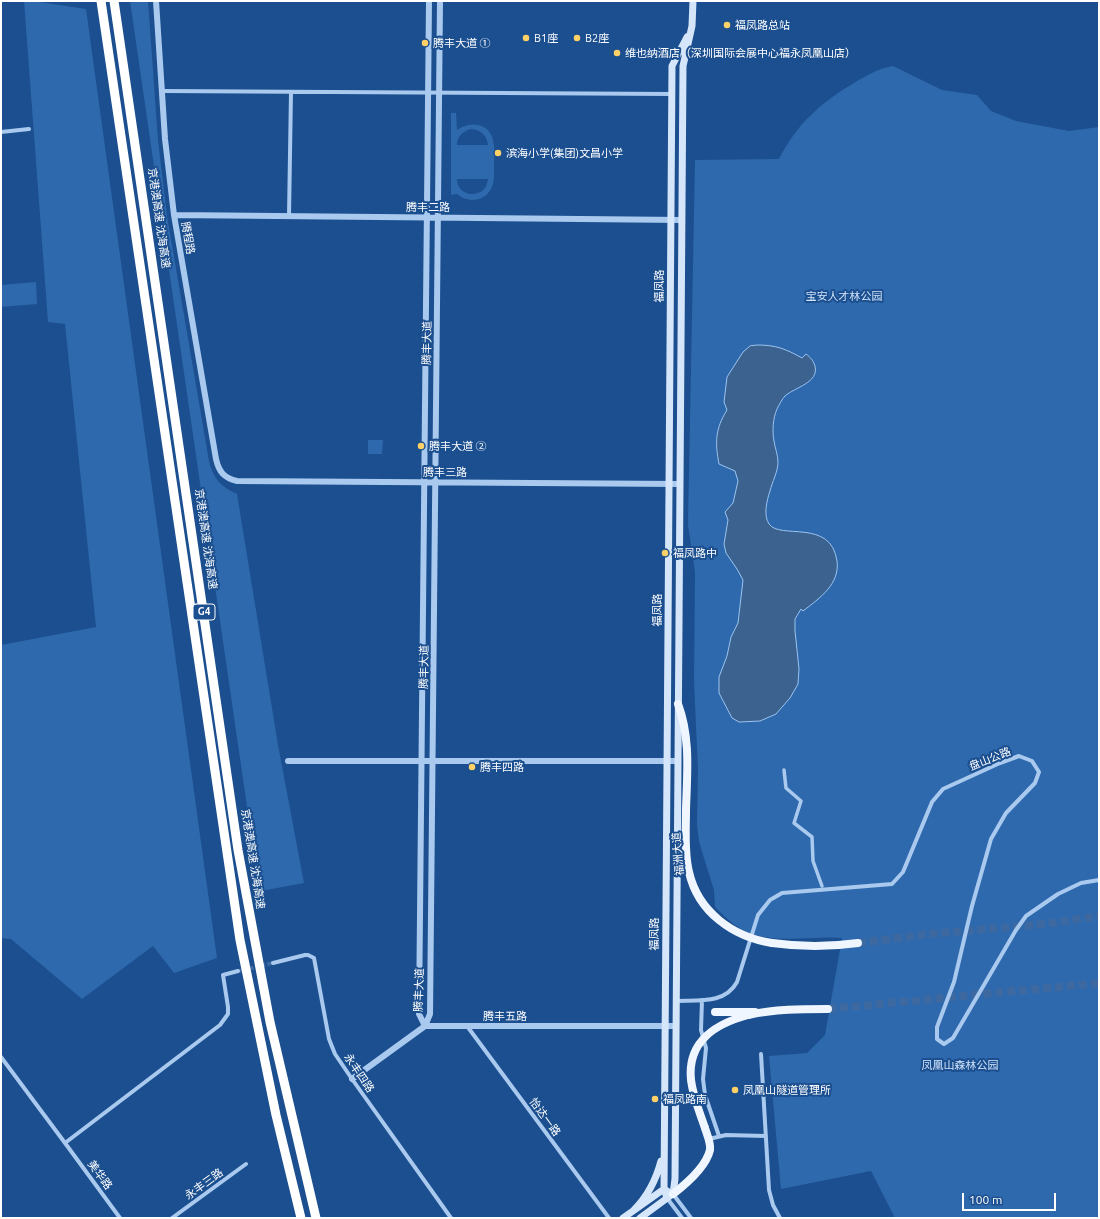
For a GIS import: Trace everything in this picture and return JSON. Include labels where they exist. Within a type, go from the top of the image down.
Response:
[{"type":"highway","name":"G4","points":[[100,1],[240,940],[276,1115],[301,1218]]},
{"type":"highway","name":"京港澳高速 沈海高速","points":[[114,1],[238,850],[270,1022],[316,1218]]},
{"type":"main road","name":"福凤路","points":[[670,1196],[675,1179],[683,66],[692,26],[693,1]]},
{"type":"main road","name":"福凤路","points":[[664,1189],[672,66],[692,26]]},
{"type":"main road","points":[[668,592],[679,592]]},
{"type":"main road","name":"福洲大道","points":[[678,704],[685,727],[688,757],[686,810],[688,871],[693,887],[702,901],[720,921],[735,932],[752,939],[790,946],[819,947],[858,943]]},
{"type":"main road","points":[[715,1012],[765,1012],[802,1009],[828,1009]]},
{"type":"main road","points":[[640,1218],[689,1182],[705,1160],[710,1150],[709,1139],[694,1094],[691,1080],[691,1066],[694,1053],[701,1041],[717,1026],[728,1021],[765,1012]]},
{"type":"main road","points":[[634,1210],[645,1198],[655,1180],[664,1151]]},
{"type":"main road","points":[[623,1218],[664,1189],[670,1196]]},
{"type":"street","name":"腾程路","points":[[156,1],[165,139],[174,215],[216,459],[222,474]]},
{"type":"street","name":"腾丰大道","points":[[425,1026],[419,1014],[429,1]]},
{"type":"street","name":"腾丰大道","points":[[425,1026],[430,1014],[440,1]]},
{"type":"street","points":[[162,91],[672,94]]},
{"type":"street","points":[[289,216],[291,92]]},
{"type":"street","points":[[1,132],[28,129]]},
{"type":"street","name":"腾丰二路","points":[[174,215],[682,220]]},
{"type":"street","name":"腾丰三路","points":[[222,474],[229,479],[237,481],[680,484]]},
{"type":"street","name":"盘山公路","points":[[676,1001],[714,1000],[722,997],[735,986],[758,915],[770,900],[782,893],[892,884],[903,872],[932,802],[943,789],[1000,763],[1020,756],[1032,761],[1039,772],[1035,783],[1006,814],[991,839],[972,906],[954,982],[937,1027],[937,1039],[944,1044],[953,1038],[1016,930],[1026,916],[1058,894],[1082,882],[1099,880]]},
{"type":"street","points":[[288,761],[678,761]]},
{"type":"street","points":[[784,770],[786,788],[801,802],[794,823],[812,838],[813,861],[822,886]]},
{"type":"street","name":"永丰四路","points":[[273,963],[305,955],[314,958],[329,1039],[335,1054],[451,1218]]},
{"type":"street","points":[[65,1143],[220,1025],[228,1014],[223,975],[238,971]]},
{"type":"street","points":[[702,1000],[701,1030],[706,1048],[703,1079],[704,1095],[718,1136]]},
{"type":"street","points":[[352,1079],[425,1026]]},
{"type":"street","name":"腾丰五路","points":[[425,1026],[676,1026]]},
{"type":"street","name":"怡达一路","points":[[467,1026],[609,1218]]},
{"type":"street","points":[[761,1054],[769,1190],[773,1205],[780,1218]]},
{"type":"street","name":"美华路","points":[[1,1057],[120,1218]]},
{"type":"street","points":[[709,1139],[718,1136],[766,1136]]},
{"type":"street","name":"永丰三路","points":[[172,1218],[246,1164]]},
{"type":"street","points":[[670,1196],[682,1218]]},
{"type":"street","points":[[670,1196],[691,1218]]},
{"type":"green space","points":[[24,1],[86,9],[217,958],[174,973],[153,946],[82,999],[11,939],[1,938],[1,645],[96,627],[65,324],[48,322]]},
{"type":"green space","points":[[130,1],[148,1],[158,140],[167,216],[209,461],[218,481],[226,488],[237,494],[278,745],[304,883],[261,891],[253,848]]},
{"type":"green space","points":[[893,66],[942,90],[977,95],[991,111],[1016,121],[1069,131],[1099,127],[1099,1218],[895,1218],[871,1171],[781,1189],[769,1056],[807,1053],[825,1035],[842,938],[777,939],[752,934],[737,927],[715,907],[714,890],[699,841],[697,825],[698,769],[694,681],[695,572],[688,525],[695,160],[779,159],[794,135],[810,115],[830,98],[863,77]]},
{"type":"green space","points":[[451,113],[456,113],[457,130],[473,124],[483,127],[491,134],[494,146],[494,177],[491,189],[484,197],[480,199],[470,200],[457,194],[451,195]],"holes":[[[470,129],[480,131],[485,136],[488,145],[457,145],[460,135]],[[457,179],[488,179],[485,188],[481,192],[471,194],[461,189],[458,185]]]},
{"type":"green space","points":[[36,282],[37,304],[1,307],[1,285]]},
{"type":"green space","points":[[368,440],[383,440],[382,454],[368,454]]},
{"type":"shaded area","points":[[758,345],[781,348],[802,358],[806,354],[812,359],[815,366],[815,372],[810,381],[785,396],[777,409],[773,433],[774,444],[778,457],[778,466],[767,503],[767,520],[769,524],[775,528],[805,532],[825,539],[833,548],[837,561],[837,569],[832,584],[828,590],[803,611],[801,609],[795,619],[799,669],[798,684],[790,698],[776,714],[760,721],[739,722],[732,718],[719,693],[719,677],[727,656],[731,637],[738,623],[743,580],[726,553],[724,544],[728,520],[725,512],[733,503],[738,481],[735,471],[719,464],[717,436],[720,424],[727,410],[724,402],[727,377],[743,352],[750,346]]},
{"type":"tunnel","points":[[858,943],[930,934],[1046,924],[1099,916]]},
{"type":"tunnel","points":[[238,971],[273,963]]},
{"type":"tunnel","points":[[828,1009],[1099,983]]},
{"type":"place","name":"福凤路总站","points":[[727,25]]},
{"type":"place","name":"B1座","points":[[526,38]]},
{"type":"place","name":"B2座","points":[[577,38]]},
{"type":"place","name":"腾丰大道 ①","points":[[425,43]]},
{"type":"place","name":"维也纳酒店（深圳国际会展中心福永凤凰山店）","points":[[617,53]]},
{"type":"place","name":"滨海小学(集团)文昌小学","points":[[498,153]]},
{"type":"place","name":"腾丰大道 ②","points":[[421,446]]},
{"type":"place","name":"福凤路中","points":[[665,553]]},
{"type":"place","name":"腾丰四路","points":[[472,767]]},
{"type":"place","name":"凤凰山隧道管理所","points":[[735,1090]]},
{"type":"place","name":"福凤路南","points":[[655,1099]]},
{"type":"park label","name":"宝安人才林公园","points":[[844,296]]},
{"type":"park label","name":"凤凰山森林公园","points":[[960,1065]]}]
